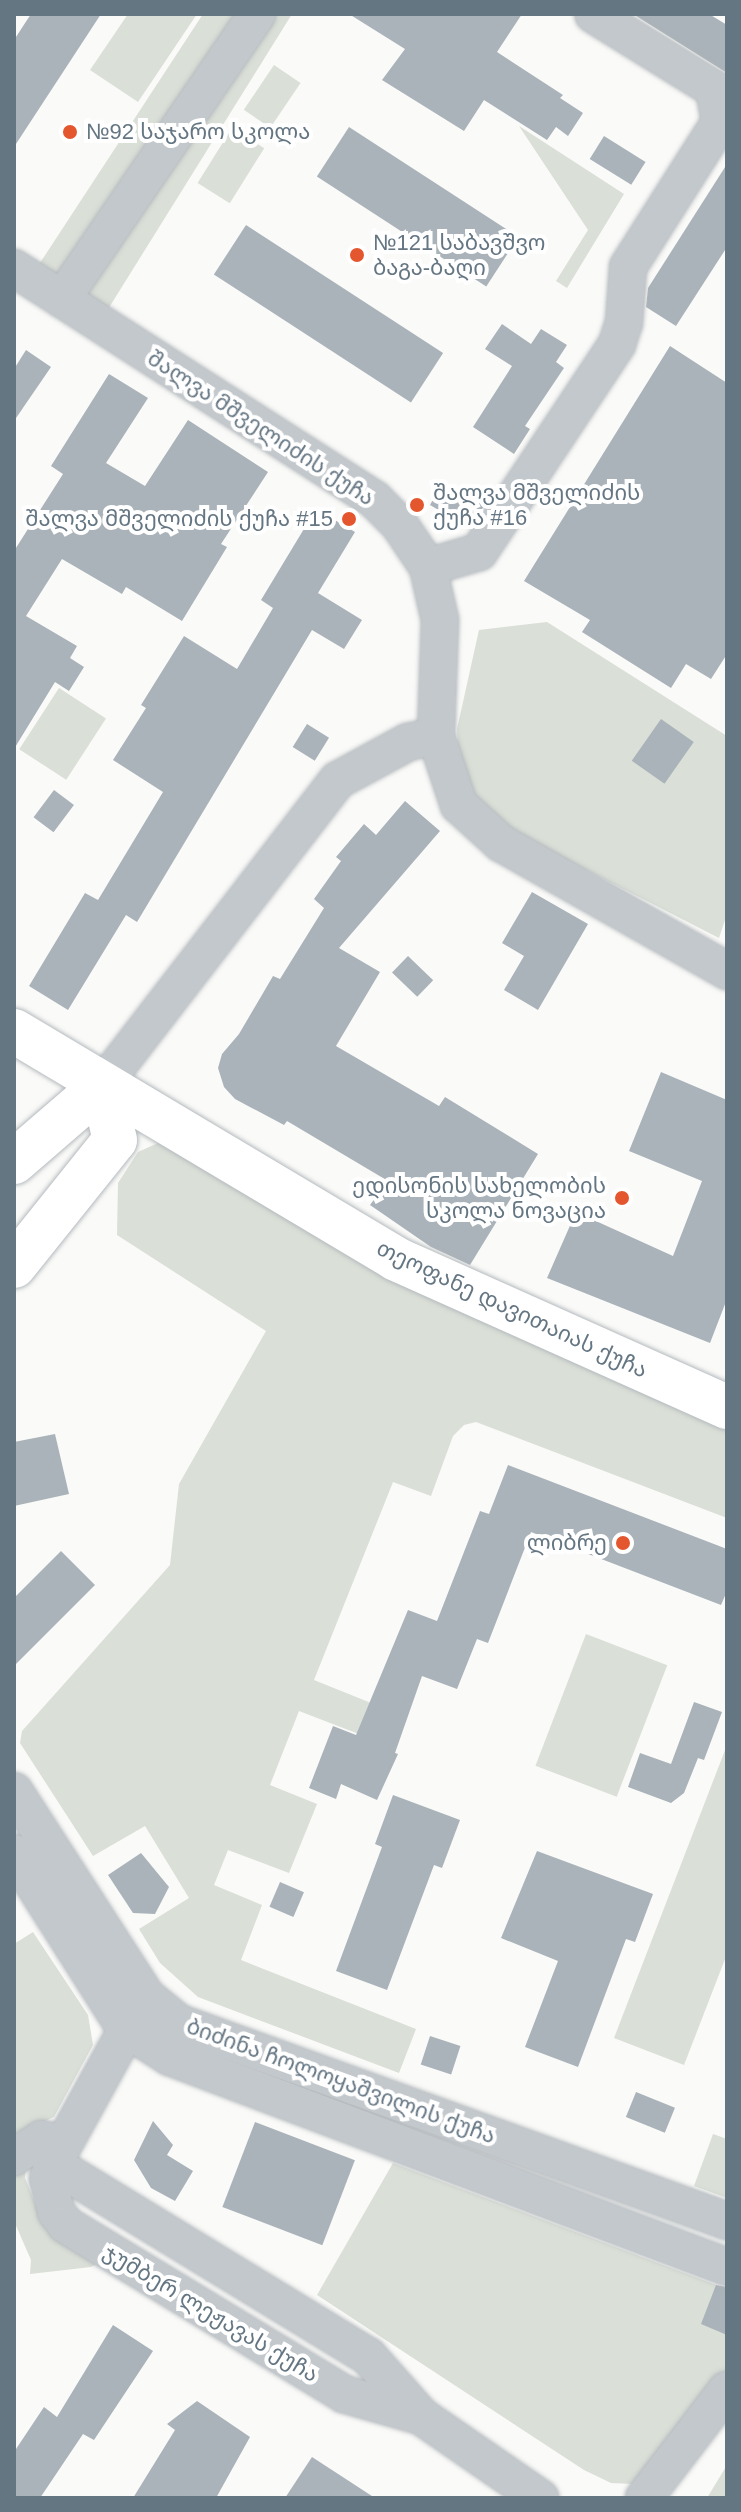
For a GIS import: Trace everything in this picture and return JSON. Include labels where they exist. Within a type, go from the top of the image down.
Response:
[{"type":"main road","name":"თეოფანე დავითაიას ქუჩა","points":[[14,1031],[396,1259],[727,1407]]},
{"type":"main road","points":[[14,1162],[102,1086],[115,1140],[14,1266]]},
{"type":"street","points":[[62,299],[257,14]]},
{"type":"street","points":[[428,567],[479,552],[617,344],[624,323],[628,267],[720,122],[714,89],[593,14]]},
{"type":"street","name":"შალვა მშველიძის ქუჩა","points":[[14,268],[374,499],[399,524],[428,567],[440,620],[436,736]]},
{"type":"street","points":[[102,1086],[338,780],[408,742],[436,736],[459,805],[501,843],[727,971]]},
{"type":"street","name":"ბიძინა ჩოლოყაშვილის ქუჩა","points":[[14,1791],[147,1997],[179,2023],[727,2221]]},
{"type":"street","name":"ბიძინა ჩოლოყაშვილის ქუჩა","points":[[14,1853],[125,2028],[170,2057],[727,2267]]},
{"type":"street","points":[[14,2157],[42,2139],[58,2154],[125,2028],[147,1997]]},
{"type":"street","points":[[407,2146],[418,2108]]},
{"type":"street","name":"ჯუმბერ ლეჟავას ქუჩა","points":[[58,2154],[368,2356],[421,2416],[540,2498]]},
{"type":"street","points":[[584,2213],[600,2175]]},
{"type":"street","points":[[644,2498],[727,2390]]},
{"type":"shaded area","points":[[128,14],[197,14],[138,102],[90,70]]},
{"type":"shaded area","points":[[203,14],[247,14],[63,284],[38,266]]},
{"type":"shaded area","points":[[271,14],[292,14],[105,314],[96,308],[82,284]]},
{"type":"shaded area","points":[[274,65],[301,83],[270,128],[244,110]]},
{"type":"shaded area","points":[[519,126],[624,194],[567,288],[556,281],[588,230]]},
{"type":"shaded area","points":[[232,128],[264,148],[230,203],[198,183]]},
{"type":"shaded area","points":[[547,622],[727,736],[727,914],[719,938],[508,830],[468,792],[459,767],[457,729],[479,630]]},
{"type":"shaded area","points":[[59,688],[106,718],[66,780],[19,749]]},
{"type":"shaded area","points":[[158,1143],[727,1426],[727,1518],[476,1422],[464,1425],[453,1436],[431,1496],[393,1482],[314,1680],[376,1705],[364,1736],[299,1711],[270,1785],[317,1804],[289,1873],[228,1850],[214,1885],[262,1905],[241,1960],[416,2029],[399,2073],[198,1997],[160,1963],[139,1929],[189,1898],[145,1826],[93,1856],[20,1743],[22,1731],[170,1565],[179,1484],[266,1331],[117,1235],[118,1183],[138,1152]]},
{"type":"shaded area","points":[[586,1634],[667,1665],[617,1797],[535,1766]]},
{"type":"shaded area","points":[[727,1745],[727,1954],[684,2065],[614,2038]]},
{"type":"shaded area","points":[[33,1932],[88,2015],[93,2045],[54,2117],[14,2135],[14,1944]]},
{"type":"shaded area","points":[[713,2134],[727,2139],[727,2198],[694,2186]]},
{"type":"shaded area","points":[[26,2161],[25,2178],[41,2218],[102,2261],[91,2267],[30,2274],[31,2260],[14,2221],[14,2173]]},
{"type":"shaded area","points":[[393,2163],[727,2289],[727,2371],[633,2484],[611,2483],[584,2470],[317,2295]]},
{"type":"shaded area","points":[[727,2465],[727,2498],[707,2498]]},
{"type":"building","points":[[31,14],[101,14],[14,147],[14,40]]},
{"type":"building","points":[[349,14],[522,14],[497,52],[563,95],[560,98],[583,113],[568,136],[556,127],[547,140],[484,100],[464,131],[382,80],[405,49]]},
{"type":"building","points":[[633,14],[709,14],[727,25],[727,73]]},
{"type":"building","points":[[349,127],[518,237],[486,286],[317,176]]},
{"type":"building","points":[[604,136],[646,162],[631,185],[590,159]]},
{"type":"building","points":[[727,164],[727,247],[676,326],[646,307],[648,288]]},
{"type":"building","points":[[246,225],[443,353],[411,402],[214,274]]},
{"type":"building","points":[[502,324],[531,344],[541,329],[567,345],[556,362],[564,368],[525,426],[530,429],[514,454],[473,427],[512,366],[485,349]]},
{"type":"building","points":[[670,346],[727,383],[727,654],[711,679],[686,664],[671,688],[582,632],[590,620],[524,581]]},
{"type":"building","points":[[26,350],[51,367],[14,421],[14,369]]},
{"type":"building","points":[[109,374],[148,398],[106,463],[145,486],[188,420],[268,472],[221,544],[227,547],[182,621],[126,587],[122,594],[62,559],[26,616],[77,646],[70,658],[84,667],[69,691],[55,682],[14,749],[14,551],[63,474],[51,466]]},
{"type":"building","points":[[443,481],[484,506],[472,524],[458,516],[456,520],[430,505]]},
{"type":"building","points":[[316,509],[355,532],[318,593],[362,620],[344,649],[312,630],[137,922],[126,915],[68,1010],[29,986],[85,893],[98,900],[163,792],[113,760],[146,708],[141,705],[184,636],[237,669],[273,608],[261,600]]},
{"type":"building","points":[[661,719],[694,742],[665,784],[632,761]]},
{"type":"building","points":[[307,724],[329,738],[315,761],[293,747]]},
{"type":"building","points":[[54,790],[74,805],[54,832],[34,817]]},
{"type":"building","points":[[405,801],[440,831],[339,948],[380,972],[336,1046],[439,1106],[445,1097],[538,1154],[470,1265],[431,1247],[370,1205],[388,1181],[287,1121],[284,1125],[235,1099],[224,1087],[218,1068],[222,1054],[239,1034],[273,976],[280,979],[324,908],[314,899],[341,861],[336,857],[364,824],[376,835]]},
{"type":"building","points":[[532,892],[588,924],[538,1010],[504,990],[524,956],[502,943]]},
{"type":"building","points":[[408,956],[433,980],[417,997],[392,973]]},
{"type":"building","points":[[661,1072],[727,1100],[727,1299],[710,1343],[547,1278],[576,1212],[673,1256],[702,1181],[629,1151]]},
{"type":"building","points":[[55,1434],[69,1494],[14,1506],[14,1442]]},
{"type":"building","points":[[508,1465],[727,1549],[727,1591],[721,1605],[531,1532],[488,1643],[477,1639],[457,1689],[422,1676],[395,1753],[398,1754],[377,1800],[341,1784],[336,1799],[309,1788],[333,1726],[356,1735],[408,1610],[437,1621],[480,1511],[489,1514]]},
{"type":"building","points":[[61,1551],[95,1585],[14,1666],[14,1598]]},
{"type":"building","points":[[694,1702],[722,1712],[704,1760],[698,1758],[684,1793],[671,1803],[628,1787],[640,1753],[671,1764]]},
{"type":"building","points":[[393,1795],[460,1820],[442,1868],[434,1865],[387,1990],[336,1971],[382,1847],[375,1844]]},
{"type":"building","points":[[537,1851],[653,1894],[635,1942],[626,1939],[578,2067],[525,2047],[558,1961],[501,1938]]},
{"type":"building","points":[[141,1853],[169,1887],[155,1914],[133,1913],[108,1875]]},
{"type":"building","points":[[280,1882],[304,1892],[293,1917],[269,1907]]},
{"type":"building","points":[[430,2036],[460,2046],[451,2074],[421,2065]]},
{"type":"building","points":[[636,2092],[675,2108],[665,2133],[626,2117]]},
{"type":"building","points":[[153,2121],[173,2145],[167,2155],[193,2171],[175,2201],[151,2188],[134,2160]]},
{"type":"building","points":[[255,2122],[355,2160],[322,2245],[222,2207]]},
{"type":"building","points":[[716,2285],[727,2287],[727,2335],[701,2324]]},
{"type":"building","points":[[113,2325],[153,2351],[94,2440],[83,2434],[40,2498],[14,2498],[14,2452],[44,2407],[57,2417]]},
{"type":"building","points":[[197,2401],[250,2437],[216,2498],[133,2498],[175,2430],[167,2424]]},
{"type":"building","points":[[312,2457],[375,2498],[285,2498]]},
{"type":"place","name":"№92 საჯარო სკოლა","points":[[70,132]]},
{"type":"place","name":"№121 საბავშვო ბაგა-ბაღი","points":[[357,255]]},
{"type":"place","name":"შალვა მშველიძის ქუჩა #16","points":[[417,505]]},
{"type":"place","name":"შალვა მშველიძის ქუჩა #15","points":[[349,519]]},
{"type":"place","name":"ედისონის სახელობის სკოლა ნოვაცია","points":[[622,1198]]},
{"type":"place","name":"ლიბრე","points":[[623,1543]]}]
